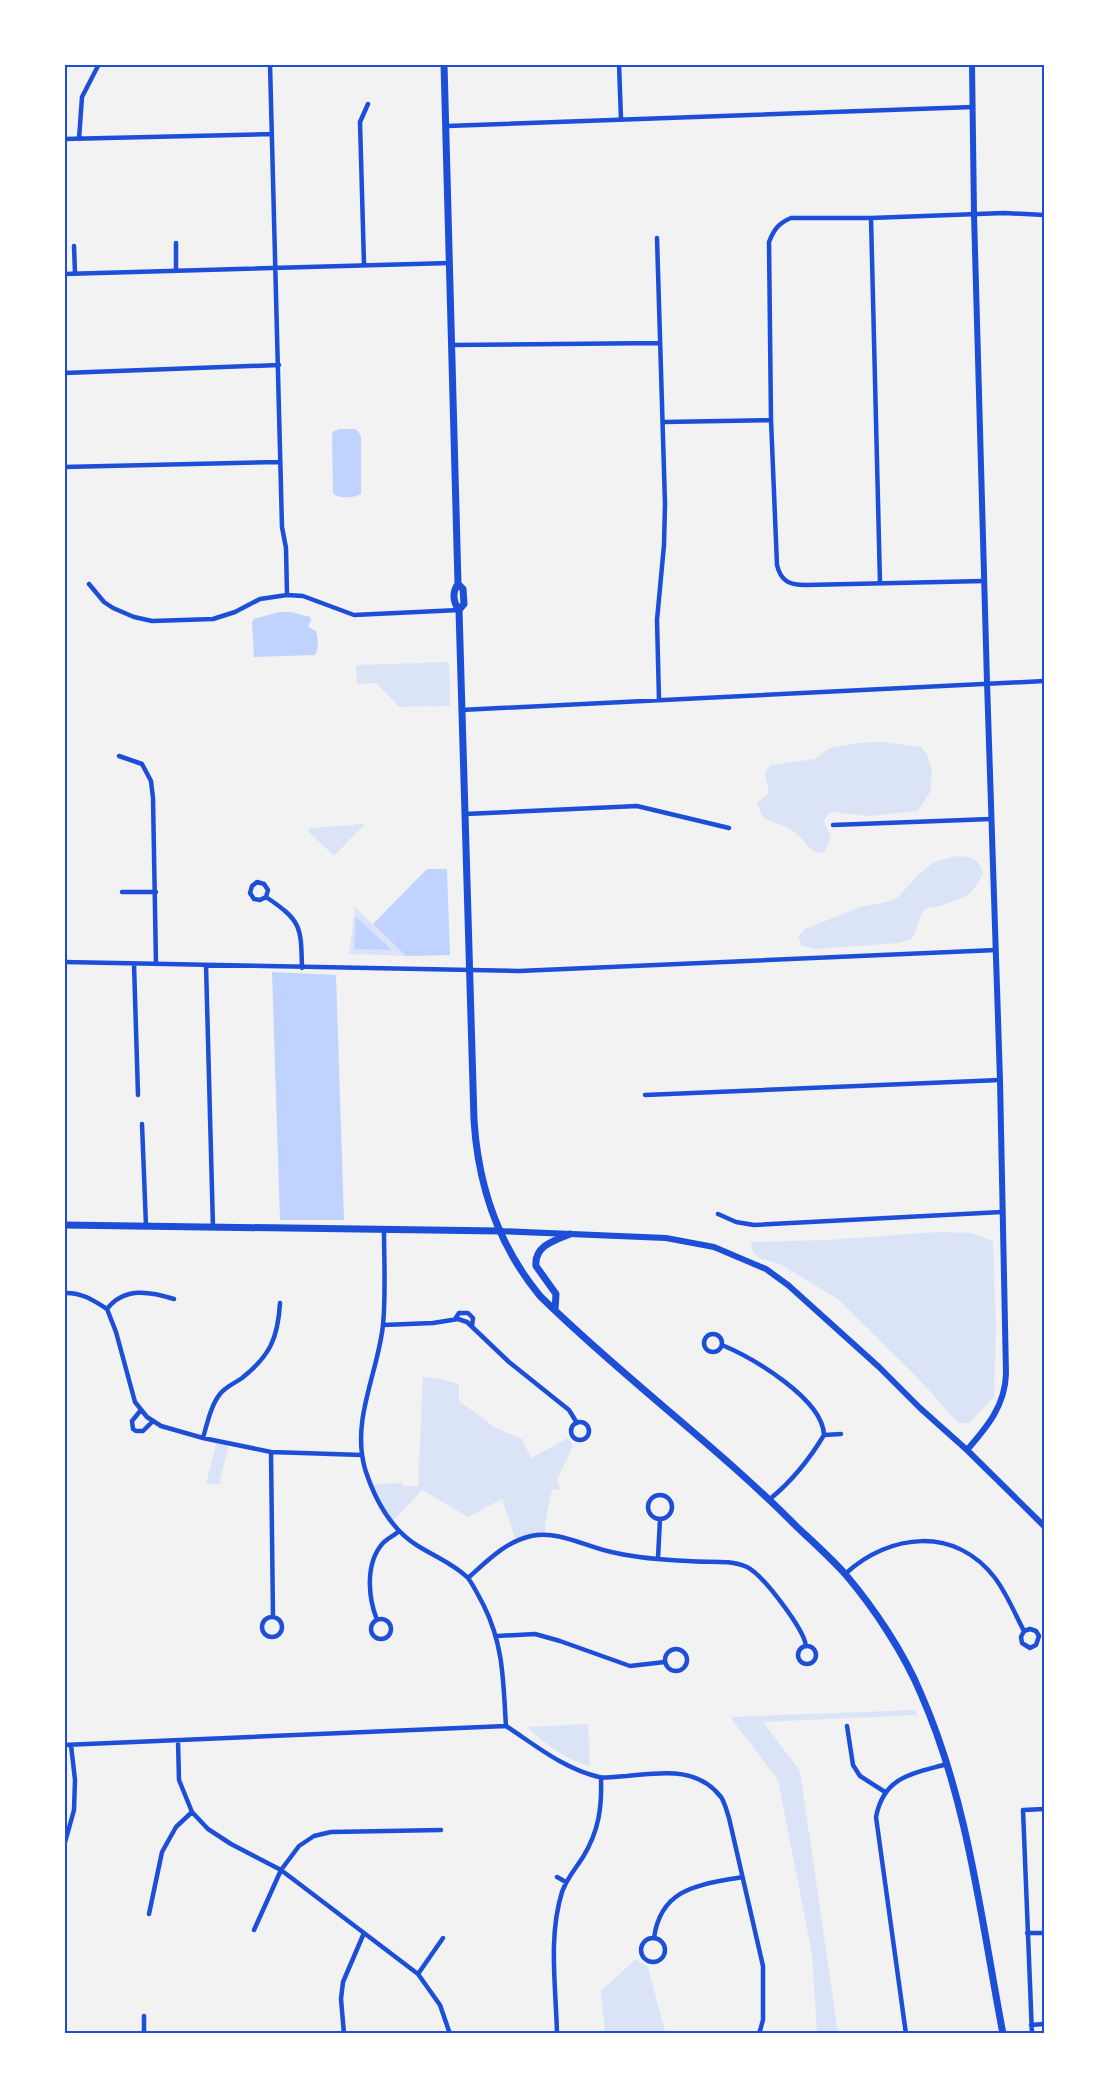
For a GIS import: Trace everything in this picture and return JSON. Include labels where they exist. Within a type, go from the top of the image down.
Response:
[{"type":"main road","points":[[444,64],[458,584],[454,589],[455,604],[459,610],[475,1133],[484,1184],[499,1232],[525,1277],[555,1310],[770,1499],[845,1574],[898,1649],[920,1691],[939,1737],[960,1810],[975,1874],[984,1938],[1003,2034]]},
{"type":"main road","points":[[64,1225],[499,1232]]},
{"type":"main road","points":[[555,1310],[556,1294],[536,1266],[535,1261],[543,1246],[570,1234]]},
{"type":"street","points":[[79,139],[82,97],[99,64]]},
{"type":"street","points":[[270,64],[277,268],[280,462],[282,527],[286,548],[286,595]]},
{"type":"street","points":[[619,64],[621,119]]},
{"type":"street","points":[[967,1450],[996,1414],[1006,1380],[1000,1080],[974,214],[972,64]]},
{"type":"street","points":[[364,264],[360,122],[368,104]]},
{"type":"street","points":[[447,126],[973,108]]},
{"type":"street","points":[[64,139],[272,134]]},
{"type":"street","points":[[984,581],[806,585],[786,582],[777,565],[771,420],[769,242],[776,228],[791,218],[871,218],[1004,213],[1044,215]]},
{"type":"street","points":[[871,218],[880,584]]},
{"type":"street","points":[[657,238],[664,423],[665,529],[657,620],[659,700]]},
{"type":"street","points":[[176,243],[176,270]]},
{"type":"street","points":[[74,246],[75,273]]},
{"type":"street","points":[[64,273],[450,263]]},
{"type":"street","points":[[451,345],[660,343]]},
{"type":"street","points":[[64,373],[279,365]]},
{"type":"street","points":[[664,423],[771,420]]},
{"type":"street","points":[[64,467],[280,462]]},
{"type":"street","points":[[89,584],[104,602],[113,608],[134,617],[152,621],[213,619],[235,612],[260,599],[286,595],[303,596],[354,615],[459,610]]},
{"type":"street","points":[[461,710],[987,682],[1044,681]]},
{"type":"street","points":[[119,756],[142,764],[151,781],[156,892],[156,964]]},
{"type":"street","points":[[465,814],[637,806],[729,828]]},
{"type":"street","points":[[833,825],[992,819]]},
{"type":"street","points":[[257,882],[264,884],[268,890],[266,897],[261,900],[254,899],[250,893],[252,886],[257,882]]},
{"type":"street","points":[[122,892],[156,892]]},
{"type":"street","points":[[266,897],[287,911],[297,924],[300,932],[302,968]]},
{"type":"street","points":[[64,962],[519,971],[996,950]]},
{"type":"street","points":[[134,964],[138,1095]]},
{"type":"street","points":[[206,965],[213,1228]]},
{"type":"street","points":[[645,1095],[1000,1080]]},
{"type":"street","points":[[142,1124],[146,1227]]},
{"type":"street","points":[[718,1214],[736,1222],[754,1226],[1002,1212]]},
{"type":"street","points":[[384,1230],[383,1325],[363,1410],[362,1455],[375,1494],[398,1532],[468,1578],[479,1597],[497,1636],[502,1661],[506,1726]]},
{"type":"street","points":[[499,1232],[666,1238],[714,1247],[766,1269],[788,1285],[879,1367],[1044,1526]]},
{"type":"street","points":[[64,1293],[73,1292],[88,1297],[107,1309],[116,1332],[130,1388],[141,1410],[161,1426],[202,1438],[271,1452],[362,1455]]},
{"type":"street","points":[[107,1309],[120,1296],[137,1293],[154,1293],[174,1299]]},
{"type":"street","points":[[202,1438],[220,1393],[250,1371],[266,1355],[275,1337],[280,1303]]},
{"type":"street","points":[[455,1319],[459,1313],[468,1313],[473,1318],[472,1326]]},
{"type":"street","points":[[383,1325],[458,1319],[472,1326],[509,1362],[571,1412],[577,1423]]},
{"type":"street","points":[[722,1345],[718,1351],[712,1353],[705,1349],[704,1342],[708,1336],[714,1334],[720,1338],[722,1345],[748,1357],[805,1398],[822,1420],[824,1436],[789,1482],[770,1499]]},
{"type":"street","points":[[141,1410],[132,1421],[134,1430],[143,1431],[153,1421]]},
{"type":"street","points":[[577,1423],[588,1426],[589,1434],[584,1440],[577,1440],[572,1434],[572,1428],[577,1423]]},
{"type":"street","points":[[824,1436],[841,1434]]},
{"type":"street","points":[[271,1452],[273,1617]]},
{"type":"street","points":[[661,1495],[668,1498],[672,1505],[670,1513],[660,1518],[653,1516],[649,1509],[650,1501],[661,1495]]},
{"type":"street","points":[[658,1558],[660,1518]]},
{"type":"street","points":[[377,1620],[370,1581],[372,1564],[384,1543],[398,1532]]},
{"type":"street","points":[[468,1578],[502,1548],[521,1539],[535,1536],[567,1538],[615,1553],[732,1562],[749,1568],[770,1588],[803,1634],[806,1646]]},
{"type":"street","points":[[845,1574],[860,1561],[887,1546],[918,1540],[942,1542],[966,1552],[989,1572],[1001,1588],[1024,1631]]},
{"type":"street","points":[[273,1617],[281,1622],[283,1629],[273,1638],[263,1633],[262,1626],[266,1620],[273,1617]]},
{"type":"street","points":[[377,1620],[387,1621],[391,1627],[390,1633],[385,1638],[378,1638],[373,1634],[372,1624],[377,1620]]},
{"type":"street","points":[[1030,1629],[1036,1631],[1039,1640],[1036,1645],[1030,1648],[1024,1646],[1021,1637],[1024,1631],[1030,1629]]},
{"type":"street","points":[[497,1636],[535,1634],[630,1666],[665,1662]]},
{"type":"street","points":[[806,1646],[813,1648],[816,1655],[814,1661],[808,1665],[798,1656],[800,1650],[806,1646]]},
{"type":"street","points":[[676,1649],[684,1652],[687,1658],[686,1666],[676,1672],[669,1669],[665,1662],[666,1654],[676,1649]]},
{"type":"street","points":[[64,1745],[506,1726],[554,1758],[601,1778],[672,1772],[694,1776],[707,1783],[722,1798],[729,1818],[763,1966],[763,2020],[759,2034]]},
{"type":"street","points":[[847,1726],[856,1771],[885,1792]]},
{"type":"street","points":[[178,1741],[179,1780],[192,1812],[208,1829],[231,1844],[281,1870],[418,1974],[440,2005],[450,2034]]},
{"type":"street","points":[[64,1846],[74,1810],[75,1780],[71,1745]]},
{"type":"street","points":[[906,2034],[876,1824],[880,1801],[890,1786],[906,1776],[947,1764]]},
{"type":"street","points":[[557,2034],[556,1927],[562,1892],[595,1834],[601,1809],[601,1778]]},
{"type":"street","points":[[1032,2034],[1023,1810],[1044,1809]]},
{"type":"street","points":[[149,1914],[162,1852],[176,1827],[192,1812]]},
{"type":"street","points":[[254,1930],[281,1870],[299,1846],[314,1836],[332,1832],[441,1830]]},
{"type":"street","points":[[557,1877],[566,1882]]},
{"type":"street","points":[[654,1938],[662,1913],[684,1890],[742,1877]]},
{"type":"street","points":[[344,2034],[341,1999],[343,1982],[364,1933]]},
{"type":"street","points":[[1027,1933],[1044,1933]]},
{"type":"street","points":[[418,1974],[443,1938]]},
{"type":"street","points":[[654,1938],[661,1942],[664,1949],[662,1957],[651,1962],[645,1959],[641,1949],[644,1942],[654,1938]]},
{"type":"street","points":[[144,2016],[144,2034]]},
{"type":"street","points":[[1032,2025],[1044,2024]]},
{"type":"shaded area","points":[[449,662],[450,706],[399,707],[376,683],[357,684],[356,665]]},
{"type":"shaded area","points":[[883,742],[921,747],[927,754],[932,771],[930,792],[918,811],[868,816],[832,812],[827,814],[824,822],[831,837],[824,853],[814,851],[798,835],[763,818],[757,803],[769,793],[765,773],[770,765],[815,759],[830,748],[858,743]]},
{"type":"shaded area","points":[[365,824],[334,856],[308,831],[310,828]]},
{"type":"shaded area","points":[[957,856],[977,861],[983,873],[979,881],[966,896],[940,906],[927,908],[920,918],[912,939],[899,943],[815,949],[801,945],[798,936],[805,929],[860,907],[898,897],[920,873],[934,862]]},
{"type":"shaded area","points":[[355,907],[406,956],[349,954]]},
{"type":"shaded area","points":[[938,1232],[971,1233],[993,1241],[996,1327],[994,1397],[969,1423],[958,1423],[917,1377],[839,1300],[780,1264],[759,1258],[752,1250],[751,1242],[827,1240]]},
{"type":"shaded area","points":[[423,1377],[459,1384],[459,1401],[496,1428],[522,1439],[531,1458],[568,1438],[573,1446],[557,1480],[560,1489],[552,1490],[545,1535],[516,1541],[502,1499],[468,1517],[422,1490],[391,1523],[371,1484],[403,1483],[403,1486],[418,1486]]},
{"type":"shaded area","points":[[217,1441],[229,1444],[221,1484],[206,1484]]},
{"type":"shaded area","points":[[915,1710],[918,1715],[763,1722],[800,1771],[838,2033],[817,2033],[812,1954],[778,1780],[730,1717]]},
{"type":"shaded area","points":[[588,1724],[590,1766],[557,1751],[527,1727]]},
{"type":"shaded area","points":[[636,1959],[648,1967],[665,2032],[605,2033],[601,1991]]},
{"type":"water","points":[[340,429],[354,429],[361,437],[361,494],[354,496],[342,497],[333,493],[332,434]]},
{"type":"water","points":[[279,612],[291,612],[310,617],[308,627],[316,631],[317,637],[318,647],[315,655],[254,657],[252,622],[254,619]]},
{"type":"water","points":[[427,869],[447,869],[450,955],[406,956],[373,924]]},
{"type":"water","points":[[356,917],[391,949],[391,950],[354,949]]},
{"type":"water","points":[[272,972],[336,975],[344,1220],[280,1220]]}]
